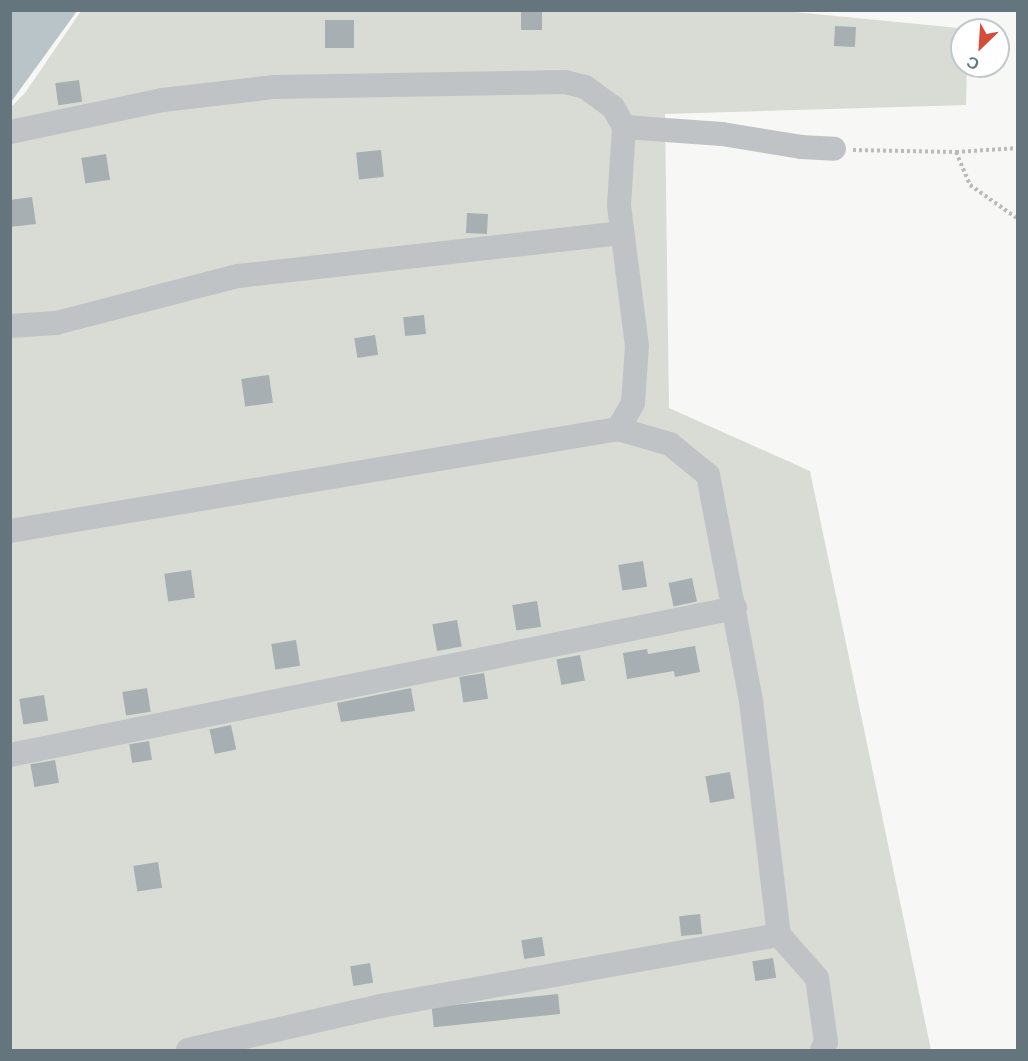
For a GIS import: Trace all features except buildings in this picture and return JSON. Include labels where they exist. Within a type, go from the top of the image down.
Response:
[{"type":"lane","points":[[10,132],[163,100],[274,87],[565,82],[585,87],[613,107],[624,128],[619,205],[637,346],[633,403],[618,429]]},
{"type":"lane","points":[[624,128],[722,134],[834,149]]},
{"type":"lane","points":[[10,326],[56,323],[238,276],[623,233]]},
{"type":"lane","points":[[10,531],[618,429],[670,444],[708,475],[752,700],[780,935],[817,978],[826,1042],[822,1050]]},
{"type":"lane","points":[[10,755],[735,608]]},
{"type":"lane","points":[[188,1050],[381,1005],[780,935]]},
{"type":"path","points":[[834,149],[956,152],[1017,148]]},
{"type":"path","points":[[956,152],[970,185],[1017,219]]},
{"type":"shaded area","points":[[774,10],[950,27],[950,78],[967,78],[966,105],[665,114],[669,408],[810,471],[931,1050],[11,1050],[11,107],[25,93],[81,11]]},
{"type":"shaded area","points":[[10,11],[77,11],[11,102]]}]
